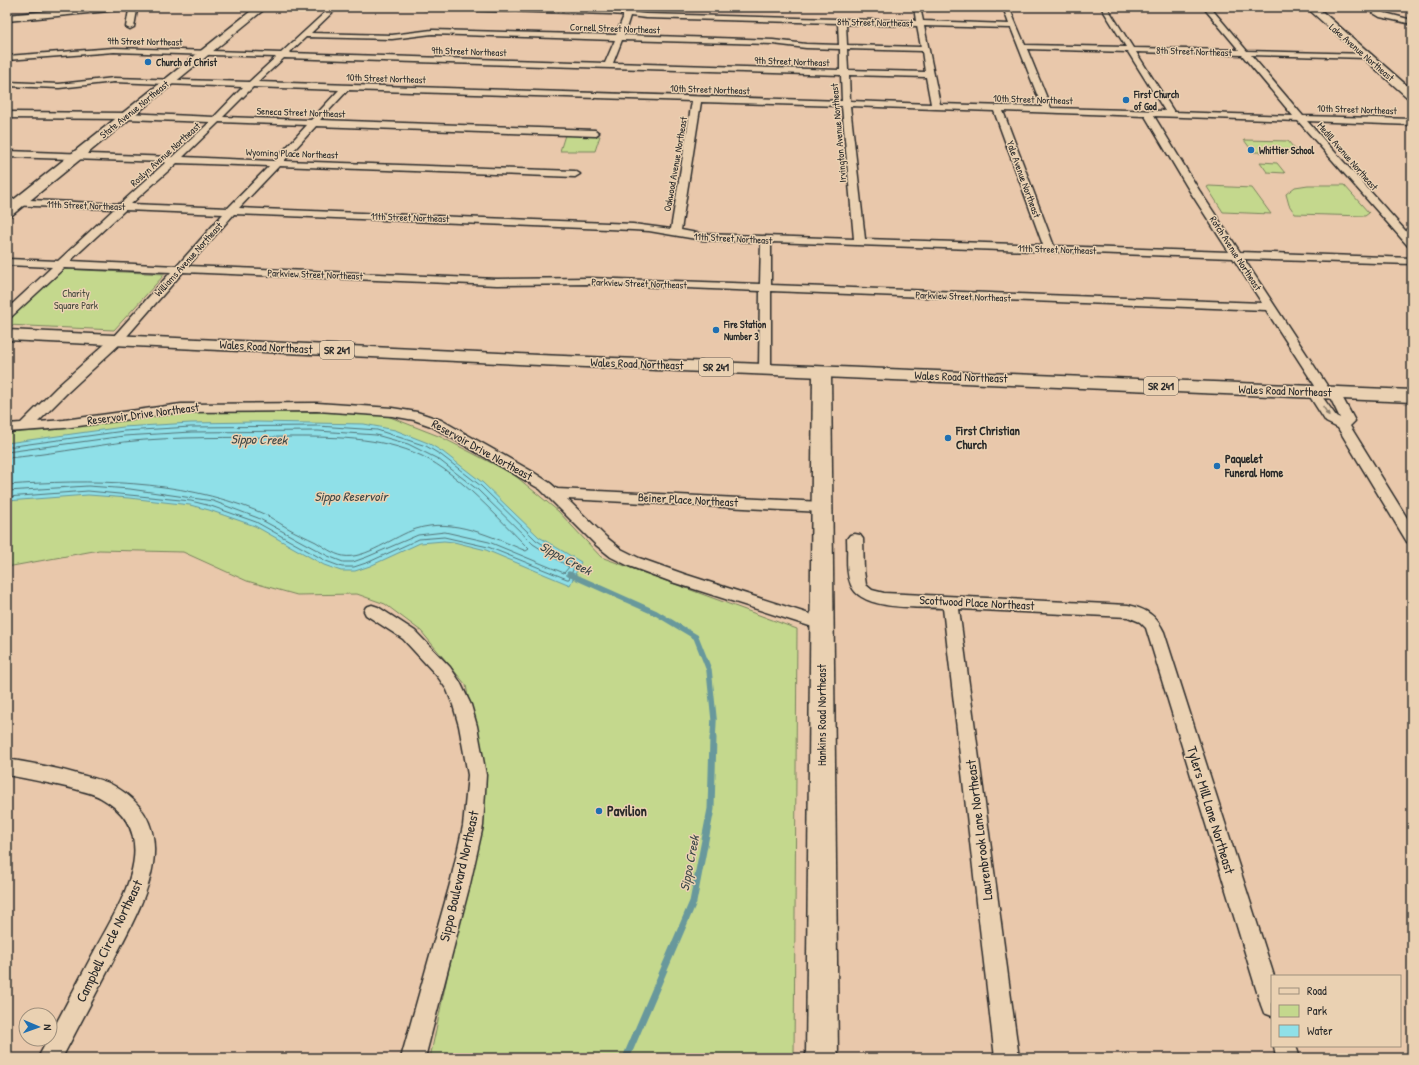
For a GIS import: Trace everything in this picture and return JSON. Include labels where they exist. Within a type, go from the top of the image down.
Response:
[{"type":"main road","name":"Wales Road Northeast","points":[[7,334],[765,370],[1412,396]]},
{"type":"street","points":[[7,18],[119,7]]},
{"type":"street","points":[[130,27],[133,10],[132,7]]},
{"type":"street","name":"State Avenue Northeast","points":[[7,212],[12,202],[76,156],[262,7]]},
{"type":"street","name":"Roslyn Avenue Northeast","points":[[7,315],[123,206],[202,136],[250,84],[335,7]]},
{"type":"street","name":"8th Street Northeast","points":[[424,7],[612,12],[626,11],[646,16],[812,17],[842,22],[1013,26]]},
{"type":"street","points":[[917,7],[936,107]]},
{"type":"street","points":[[1006,7],[1048,111]]},
{"type":"street","points":[[1104,7],[1171,114]]},
{"type":"street","name":"Medill Avenue Northeast","points":[[1206,7],[1349,174],[1412,244]]},
{"type":"street","name":"Lake Avenue Northeast","points":[[1311,7],[1412,96]]},
{"type":"street","points":[[1366,7],[1374,12],[1412,22]]},
{"type":"street","points":[[608,65],[627,18],[626,11]]},
{"type":"street","name":"Irvington Avenue Northeast","points":[[842,22],[842,47],[846,104],[860,243]]},
{"type":"street","name":"Cornell Street Northeast","points":[[304,35],[392,37],[432,32],[773,42],[796,45],[925,49]]},
{"type":"street","name":"8th Street Northeast","points":[[1021,46],[1367,56]]},
{"type":"street","name":"9th Street Northeast","points":[[7,58],[114,50],[930,75]]},
{"type":"street","name":"10th Street Northeast","points":[[7,84],[59,86],[114,80],[998,110],[1412,122]]},
{"type":"street","name":"Williams Avenue Northeast","points":[[25,427],[62,390],[117,340],[232,210],[277,164],[346,87]]},
{"type":"street","name":"Oakwood Avenue Northeast","points":[[675,233],[698,99]]},
{"type":"street","name":"Yale Avenue Northeast","points":[[998,110],[1050,249]]},
{"type":"street","name":"Rotch Avenue Northeast","points":[[1148,114],[1194,190],[1271,307],[1324,392]]},
{"type":"street","name":"Seneca Street Northeast","points":[[7,115],[126,116],[595,133]]},
{"type":"street","name":"Wyoming Place Northeast","points":[[7,154],[575,174]]},
{"type":"street","name":"11th Street Northeast","points":[[12,202],[633,227],[702,237],[766,240],[1412,261]]},
{"type":"street","points":[[765,370],[766,240]]},
{"type":"street","name":"Parkview Street Northeast","points":[[7,262],[497,282],[589,281],[1271,307]]},
{"type":"street","name":"Hankins Road Northeast","points":[[822,372],[822,1058]]},
{"type":"street","points":[[1324,392],[1332,419],[1343,425],[1412,538]]},
{"type":"street","points":[[1324,392],[1348,421],[1343,425]]},
{"type":"street","name":"Reservoir Drive Northeast","points":[[7,428],[64,424],[181,408],[309,406],[392,412],[417,416],[436,423],[528,474],[554,494],[604,545],[616,553],[634,562],[678,578],[822,624]]},
{"type":"street","name":"Beiner Place Northeast","points":[[554,494],[822,507]]},
{"type":"street","name":"Scottwood Place Northeast","points":[[855,539],[859,586],[865,593],[884,599],[1122,611],[1134,612],[1145,617]]},
{"type":"street","name":"Laurenbrook Lane Northeast","points":[[950,602],[1007,1058]]},
{"type":"street","name":"Sippo Boulevard Northeast","points":[[372,612],[409,636],[444,672],[454,687],[462,705],[468,726],[477,775],[473,826],[461,877],[412,1058]]},
{"type":"street","name":"Tylers Mill Lane Northeast","points":[[1145,617],[1152,624],[1156,632],[1271,1002]]},
{"type":"street","name":"Campbell Circle Northeast","points":[[7,767],[53,776],[93,786],[108,792],[126,805],[137,820],[144,840],[142,869],[137,887],[122,921],[50,1058]]},
{"type":"street","points":[[1285,1047],[1288,1058]]},
{"type":"green space","points":[[565,135],[600,136],[595,151],[560,151]]},
{"type":"green space","points":[[1244,140],[1288,141],[1298,153],[1253,152]]},
{"type":"green space","points":[[1260,162],[1277,163],[1285,173],[1267,172]]},
{"type":"green space","points":[[1308,185],[1344,185],[1369,213],[1365,216],[1295,214],[1289,205],[1286,194],[1295,187]]},
{"type":"green space","points":[[1207,187],[1252,188],[1271,214],[1223,212]]},
{"type":"green space","name":"Charity Square Park","points":[[63,269],[165,274],[114,330],[7,325],[7,321]]},
{"type":"green space","points":[[310,410],[385,415],[441,437],[513,474],[558,511],[601,557],[797,629],[794,1058],[430,1058],[464,897],[475,736],[466,685],[421,631],[385,604],[357,594],[297,595],[247,581],[183,552],[99,550],[7,567],[7,433],[49,430],[173,412]]},
{"type":"water","name":"Sippo Reservoir","points":[[257,422],[364,424],[395,430],[428,443],[443,452],[483,483],[539,537],[581,562],[570,585],[486,550],[444,541],[420,543],[370,566],[355,571],[341,571],[324,565],[255,526],[190,505],[88,495],[7,501],[7,443],[123,427],[191,423]]},
{"type":"waterway","name":"Sippo Creek","points":[[569,574],[656,613],[696,637],[709,670],[714,719],[713,739]]},
{"type":"waterway","name":"Sippo Creek","points":[[626,1058],[693,902],[711,809],[713,738]]},
{"type":"place","name":"Church of Christ","points":[[148,62]]},
{"type":"place","name":"First Church of God","points":[[1126,100]]},
{"type":"place","name":"Whittier School","points":[[1251,150]]},
{"type":"place","name":"Fire Station Number 3","points":[[716,330]]},
{"type":"place","name":"First Christian Church","points":[[948,438]]},
{"type":"place","name":"Paquelet Funeral Home","points":[[1217,466]]},
{"type":"place","name":"Pavilion","points":[[599,811]]}]
